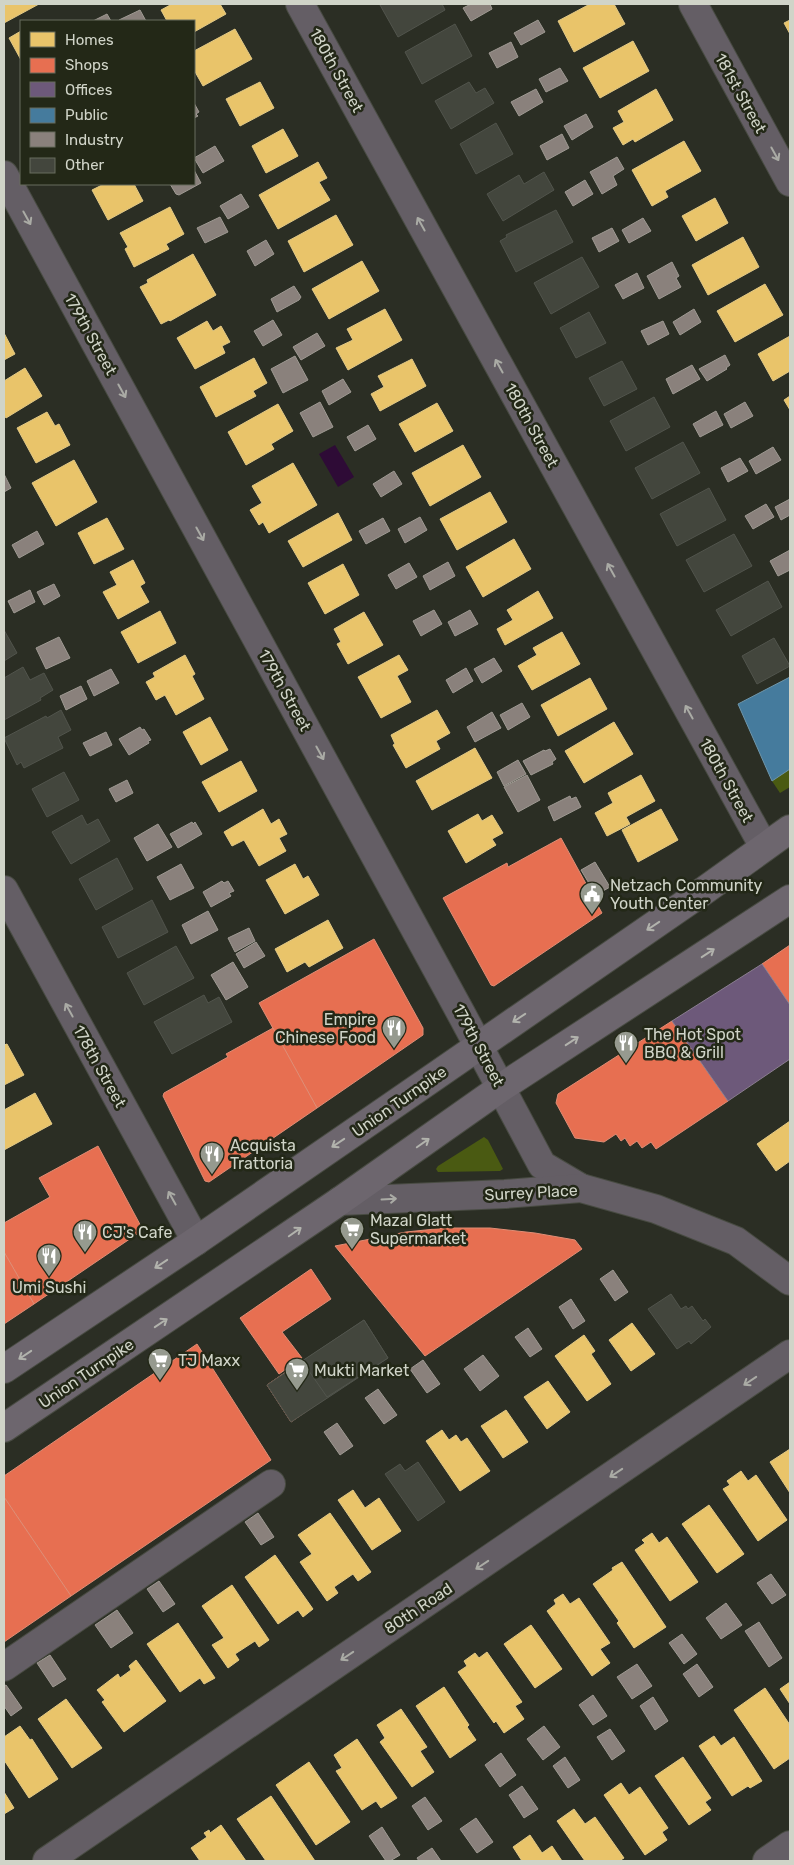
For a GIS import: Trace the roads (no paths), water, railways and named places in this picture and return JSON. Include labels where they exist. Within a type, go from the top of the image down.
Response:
[{"type":"main road","name":"Union Turnpike","points":[[4,1369],[196,1241],[705,890],[790,829]]},
{"type":"main road","name":"Union Turnpike","points":[[4,1428],[340,1202],[502,1087],[790,899]]},
{"type":"street","name":"180th Street","points":[[300,4],[764,847]]},
{"type":"street","name":"181st Street","points":[[693,4],[790,182]]},
{"type":"street","name":"179th Street","points":[[4,175],[502,1087],[542,1165],[581,1188]]},
{"type":"street","name":"178th Street","points":[[4,890],[196,1241]]},
{"type":"street","name":"Surrey Place","points":[[340,1202],[505,1194],[581,1188],[656,1209],[736,1241],[790,1281]]},
{"type":"street","name":"80th Road","points":[[47,1861],[790,1354]]},
{"type":"street","points":[[4,1667],[271,1484]]},
{"type":"street","points":[[767,1861],[790,1845]]},
{"type":"place","name":"Netzach Community Youth Center","points":[[592,915]]},
{"type":"place","name":"Empire Chinese Food","points":[[394,1049]]},
{"type":"place","name":"The Hot Spot BBQ & Grill","points":[[626,1064]]},
{"type":"place","name":"Acquista Trattoria","points":[[212,1175]]},
{"type":"place","name":"Mazal Glatt Supermarket","points":[[352,1250]]},
{"type":"place","name":"CJ's Cafe","points":[[85,1253]]},
{"type":"place","name":"Umi Sushi","points":[[49,1277]]},
{"type":"place","name":"TJ Maxx","points":[[160,1381]]},
{"type":"place","name":"Mukti Market","points":[[297,1391]]}]
